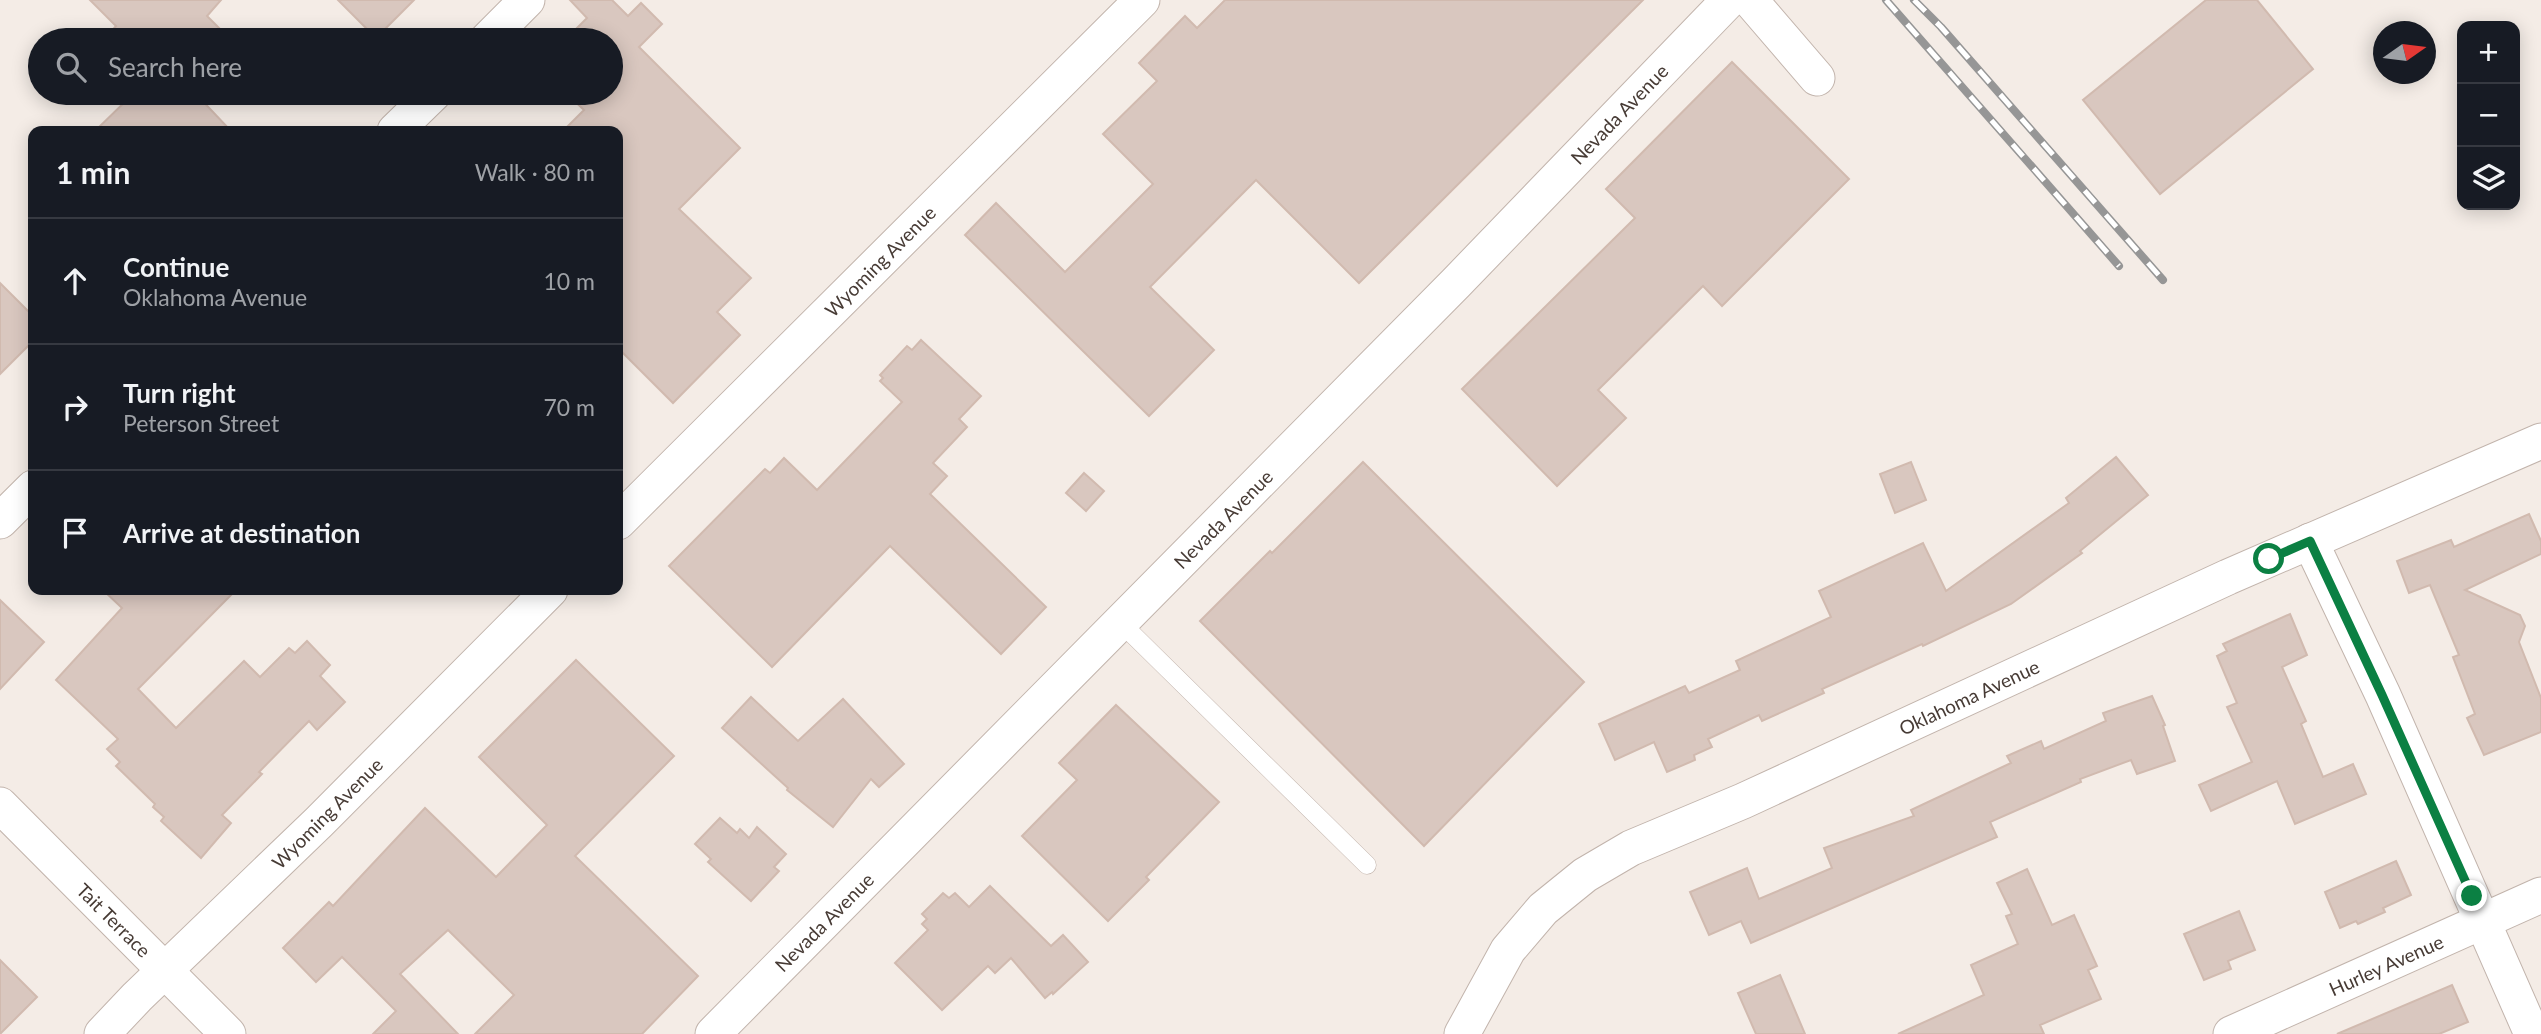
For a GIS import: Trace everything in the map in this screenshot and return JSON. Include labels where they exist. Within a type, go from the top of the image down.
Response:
[{"type":"street","points":[[499,28],[527,0]]},
{"type":"street","name":"Wyoming Avenue","points":[[623,517],[1142,0]]},
{"type":"street","name":"Nevada Avenue","points":[[713,1034],[1456,283],[1729,0]]},
{"type":"street","points":[[1750,0],[1816,78]]},
{"type":"street","points":[[400,126],[422,105]]},
{"type":"street","name":"Oklahoma Avenue","points":[[1462,1034],[1508,950],[1543,909],[1585,875],[1631,848],[1755,796],[2310,541],[2541,441]]},
{"type":"street","points":[[0,521],[28,493]]},
{"type":"street","points":[[2310,541],[2382,695],[2532,1034]]},
{"type":"street","name":"Wyoming Avenue","points":[[102,1034],[319,822],[545,595]]},
{"type":"street","name":"Tait Terrace","points":[[0,805],[228,1034]]},
{"type":"street","name":"Hurley Avenue","points":[[2231,1034],[2541,895]]},
{"type":"lane","points":[[1120,622],[1367,865]]},
{"type":"building","points":[[90,0],[221,0],[207,16],[219,28],[114,28],[116,26]]},
{"type":"building","points":[[338,0],[414,0],[386,28],[366,28]]},
{"type":"building","points":[[570,0],[612,0],[628,16],[641,3],[662,24],[639,47],[740,148],[679,209],[751,278],[717,312],[740,335],[673,403],[623,353],[623,126],[568,126],[584,110],[579,105],[623,105],[623,28],[577,28],[587,18]]},
{"type":"building","points":[[1225,0],[1643,0],[1359,283],[1256,180],[1150,287],[1214,350],[1149,416],[965,235],[996,203],[1065,272],[1153,184],[1103,134],[1157,81],[1139,63],[1185,16],[1197,28]]},
{"type":"building","points":[[2206,0],[2257,0],[2313,69],[2160,194],[2083,100]]},
{"type":"building","points":[[1732,62],[1849,179],[1722,306],[1703,286],[1598,390],[1626,418],[1557,486],[1462,389],[1635,218],[1606,189]]},
{"type":"building","points":[[122,105],[206,105],[226,126],[100,126]]},
{"type":"building","points":[[0,283],[28,311],[28,346],[0,374]]},
{"type":"building","points":[[921,340],[981,396],[959,419],[967,427],[933,463],[947,476],[930,494],[1046,607],[1001,654],[890,546],[772,667],[669,566],[765,469],[770,473],[784,458],[817,490],[902,402],[880,381],[883,378],[880,375],[907,346],[912,350]]},
{"type":"building","points":[[2116,457],[2148,495],[2080,551],[2082,553],[2011,604],[1923,646],[1922,644],[1822,689],[1824,693],[1762,721],[1759,715],[1708,739],[1712,747],[1694,755],[1695,760],[1667,772],[1654,742],[1615,760],[1599,724],[1685,686],[1689,693],[1740,670],[1736,661],[1831,617],[1819,591],[1923,543],[1946,591],[2069,503],[2066,498]]},
{"type":"building","points":[[1363,462],[1584,682],[1424,846],[1200,621]]},
{"type":"building","points":[[1911,462],[1926,500],[1895,513],[1880,474]]},
{"type":"building","points":[[1084,473],[1104,491],[1086,511],[1066,493]]},
{"type":"building","points":[[2529,514],[2541,541],[2541,554],[2465,590],[2520,615],[2525,626],[2519,642],[2541,698],[2541,732],[2484,755],[2467,718],[2475,714],[2453,657],[2459,655],[2430,585],[2409,593],[2397,561],[2451,540],[2454,547]]},
{"type":"building","points":[[108,595],[231,595],[138,689],[176,728],[244,661],[260,677],[289,648],[295,653],[307,641],[330,665],[320,676],[345,702],[317,730],[309,721],[259,772],[262,774],[222,815],[231,823],[201,858],[161,821],[164,817],[153,807],[155,804],[116,766],[120,762],[107,749],[118,739],[56,680],[122,608]]},
{"type":"building","points":[[0,600],[44,642],[0,689]]},
{"type":"building","points":[[2290,614],[2307,655],[2282,667],[2306,721],[2301,724],[2323,777],[2353,764],[2366,794],[2295,824],[2277,781],[2211,811],[2199,785],[2252,762],[2227,707],[2237,703],[2217,656],[2227,651],[2223,644]]},
{"type":"building","points":[[576,660],[674,756],[575,856],[698,976],[642,1034],[475,1034],[514,995],[448,930],[400,974],[458,1034],[373,1034],[396,1011],[342,957],[316,982],[283,948],[329,902],[333,906],[425,808],[496,877],[547,825],[479,757]]},
{"type":"building","points":[[2152,696],[2165,725],[2163,726],[2175,761],[2137,774],[2131,760],[2080,779],[2081,782],[1990,822],[1997,837],[1751,943],[1741,921],[1709,935],[1690,892],[1747,868],[1759,899],[1832,868],[1824,848],[1914,816],[1911,810],[2011,763],[2007,756],[2041,741],[2044,749],[2106,721],[2103,713]]},
{"type":"building","points":[[751,697],[798,741],[843,699],[904,764],[879,787],[871,779],[833,827],[787,790],[788,788],[722,728]]},
{"type":"building","points":[[1116,705],[1219,802],[1146,877],[1149,880],[1108,921],[1022,836],[1077,780],[1059,763]]},
{"type":"building","points":[[720,818],[737,833],[740,829],[749,838],[757,827],[786,854],[774,867],[779,871],[751,901],[708,862],[711,859],[695,844]]},
{"type":"building","points":[[2396,861],[2411,895],[2383,908],[2385,912],[2358,924],[2356,921],[2340,928],[2325,892]]},
{"type":"building","points":[[2027,869],[2052,925],[2074,915],[2097,966],[2088,970],[2101,999],[2040,1025],[2044,1034],[1898,1034],[1984,995],[1971,965],[2018,944],[2006,916],[2012,914],[1997,883]]},
{"type":"building","points":[[990,886],[1051,946],[1063,935],[1088,962],[1045,998],[1011,958],[995,973],[988,966],[942,1010],[895,963],[928,930],[922,924],[927,919],[922,914],[943,893],[949,898],[955,893],[969,907]]},
{"type":"building","points":[[2239,911],[2255,950],[2228,961],[2231,969],[2204,980],[2184,934]]},
{"type":"building","points":[[0,960],[37,997],[0,1034]]},
{"type":"building","points":[[1780,975],[1805,1034],[1756,1034],[1738,993]]},
{"type":"building","points":[[2452,985],[2468,1022],[2439,1034],[2337,1034]]},
{"type":"railway","points":[[1886,0],[2119,266]]},
{"type":"railway","points":[[1914,0],[1941,27],[2163,280]]},
{"type":"route","points":[[2269,559],[2310,541],[2472,896]]}]
